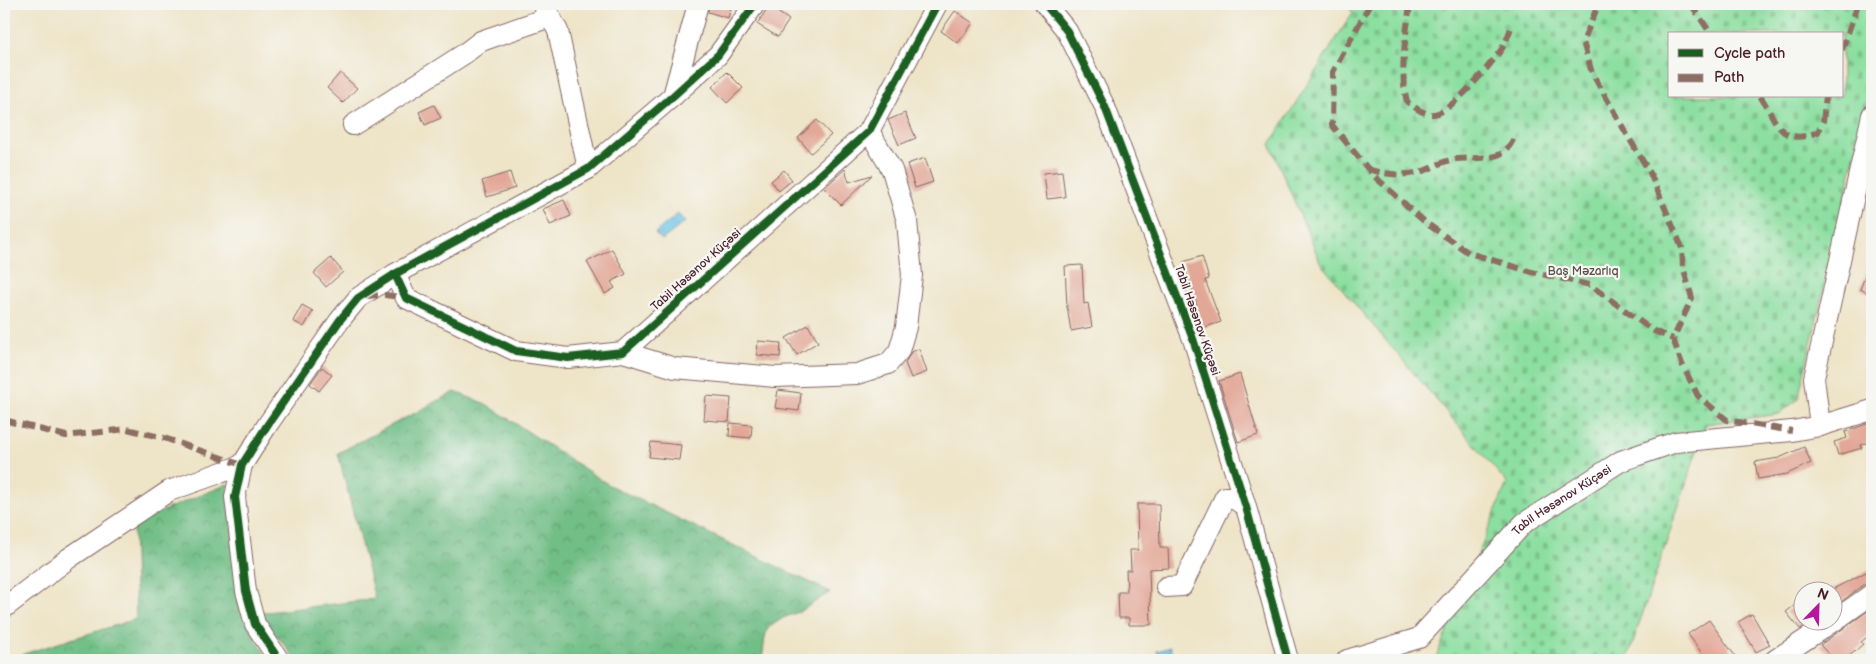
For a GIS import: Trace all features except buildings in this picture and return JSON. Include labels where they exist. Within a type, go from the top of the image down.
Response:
[{"type":"street","points":[[673,96],[698,4]]},
{"type":"street","points":[[279,660],[255,624],[246,591],[235,497],[242,465],[340,320],[358,298],[395,274],[588,169],[718,55],[755,4]]},
{"type":"street","name":"Tabil Həsənov Küçəsi","points":[[623,352],[869,131],[937,4]]},
{"type":"street","name":"Tabil Həsənov Küçəsi","points":[[1045,4],[1067,31],[1105,106],[1193,339],[1246,507],[1288,660]]},
{"type":"street","points":[[354,125],[481,41],[546,10],[558,31],[588,169]]},
{"type":"street","points":[[1820,426],[1814,378],[1872,115]]},
{"type":"street","points":[[395,274],[406,298],[516,351],[568,358],[623,352],[674,368],[775,377],[857,374],[888,364],[898,352],[906,327],[912,275],[907,221],[900,196],[892,170],[869,131]]},
{"type":"street","name":"Tabil Həsənov Küçəsi","points":[[1348,660],[1419,638],[1524,523],[1621,461],[1676,442],[1792,432],[1820,426],[1872,410]]},
{"type":"street","points":[[4,608],[69,558],[169,491],[242,465]]},
{"type":"street","points":[[1166,587],[1182,586],[1225,497],[1232,497],[1246,507]]},
{"type":"street","points":[[1844,613],[1872,594]]},
{"type":"street","points":[[1775,660],[1817,632]]},
{"type":"green space","name":"Baş Məzarlıq","points":[[1343,4],[1872,4],[1872,83],[1798,399],[1779,414],[1706,424],[1627,660],[1435,660],[1507,483],[1321,264],[1270,144],[1353,12]]},
{"type":"green space","points":[[455,392],[486,404],[609,485],[830,592],[801,611],[783,618],[768,628],[762,660],[296,660],[259,613],[375,599],[338,453]]},
{"type":"green space","points":[[228,484],[240,611],[265,654],[271,660],[4,660],[136,619],[133,523]]},
{"type":"water","points":[[678,214],[685,222],[662,240],[655,233]]},
{"type":"water","points":[[1170,647],[1172,655],[1175,655],[1177,660],[1159,660],[1157,651]]},
{"type":"marked path","points":[[1370,4],[1333,72],[1332,125],[1373,175],[1426,223],[1469,253],[1532,272],[1590,285],[1652,330],[1673,339]]},
{"type":"marked path","points":[[1410,4],[1403,65],[1405,90],[1407,102],[1426,113],[1434,114],[1442,111],[1470,87],[1501,50],[1512,25]]},
{"type":"marked path","points":[[1691,4],[1710,32]]},
{"type":"marked path","points":[[1844,44],[1858,4]]},
{"type":"marked path","points":[[1596,10],[1583,42],[1592,73],[1650,173],[1682,248],[1683,267],[1692,298],[1673,339],[1682,364],[1698,396],[1727,420],[1792,431]]},
{"type":"marked path","points":[[1761,98],[1781,129],[1787,134],[1795,136],[1805,136],[1818,132],[1823,121],[1826,98]]},
{"type":"marked path","points":[[1368,169],[1389,174],[1411,174],[1455,159],[1493,156],[1501,154],[1506,150],[1515,136]]},
{"type":"marked path","points":[[366,296],[385,295],[406,298]]},
{"type":"marked path","points":[[4,420],[66,436],[127,429],[164,438],[242,465]]},
{"type":"cycle path","points":[[279,660],[255,624],[246,591],[235,497],[242,465],[340,320],[358,298],[395,274],[588,169],[718,55],[755,4]]},
{"type":"cycle path","points":[[395,274],[406,298],[516,351],[568,358],[623,352],[869,131],[937,4]]},
{"type":"cycle path","points":[[1045,4],[1067,31],[1105,107],[1193,339],[1246,507],[1288,660]]}]
